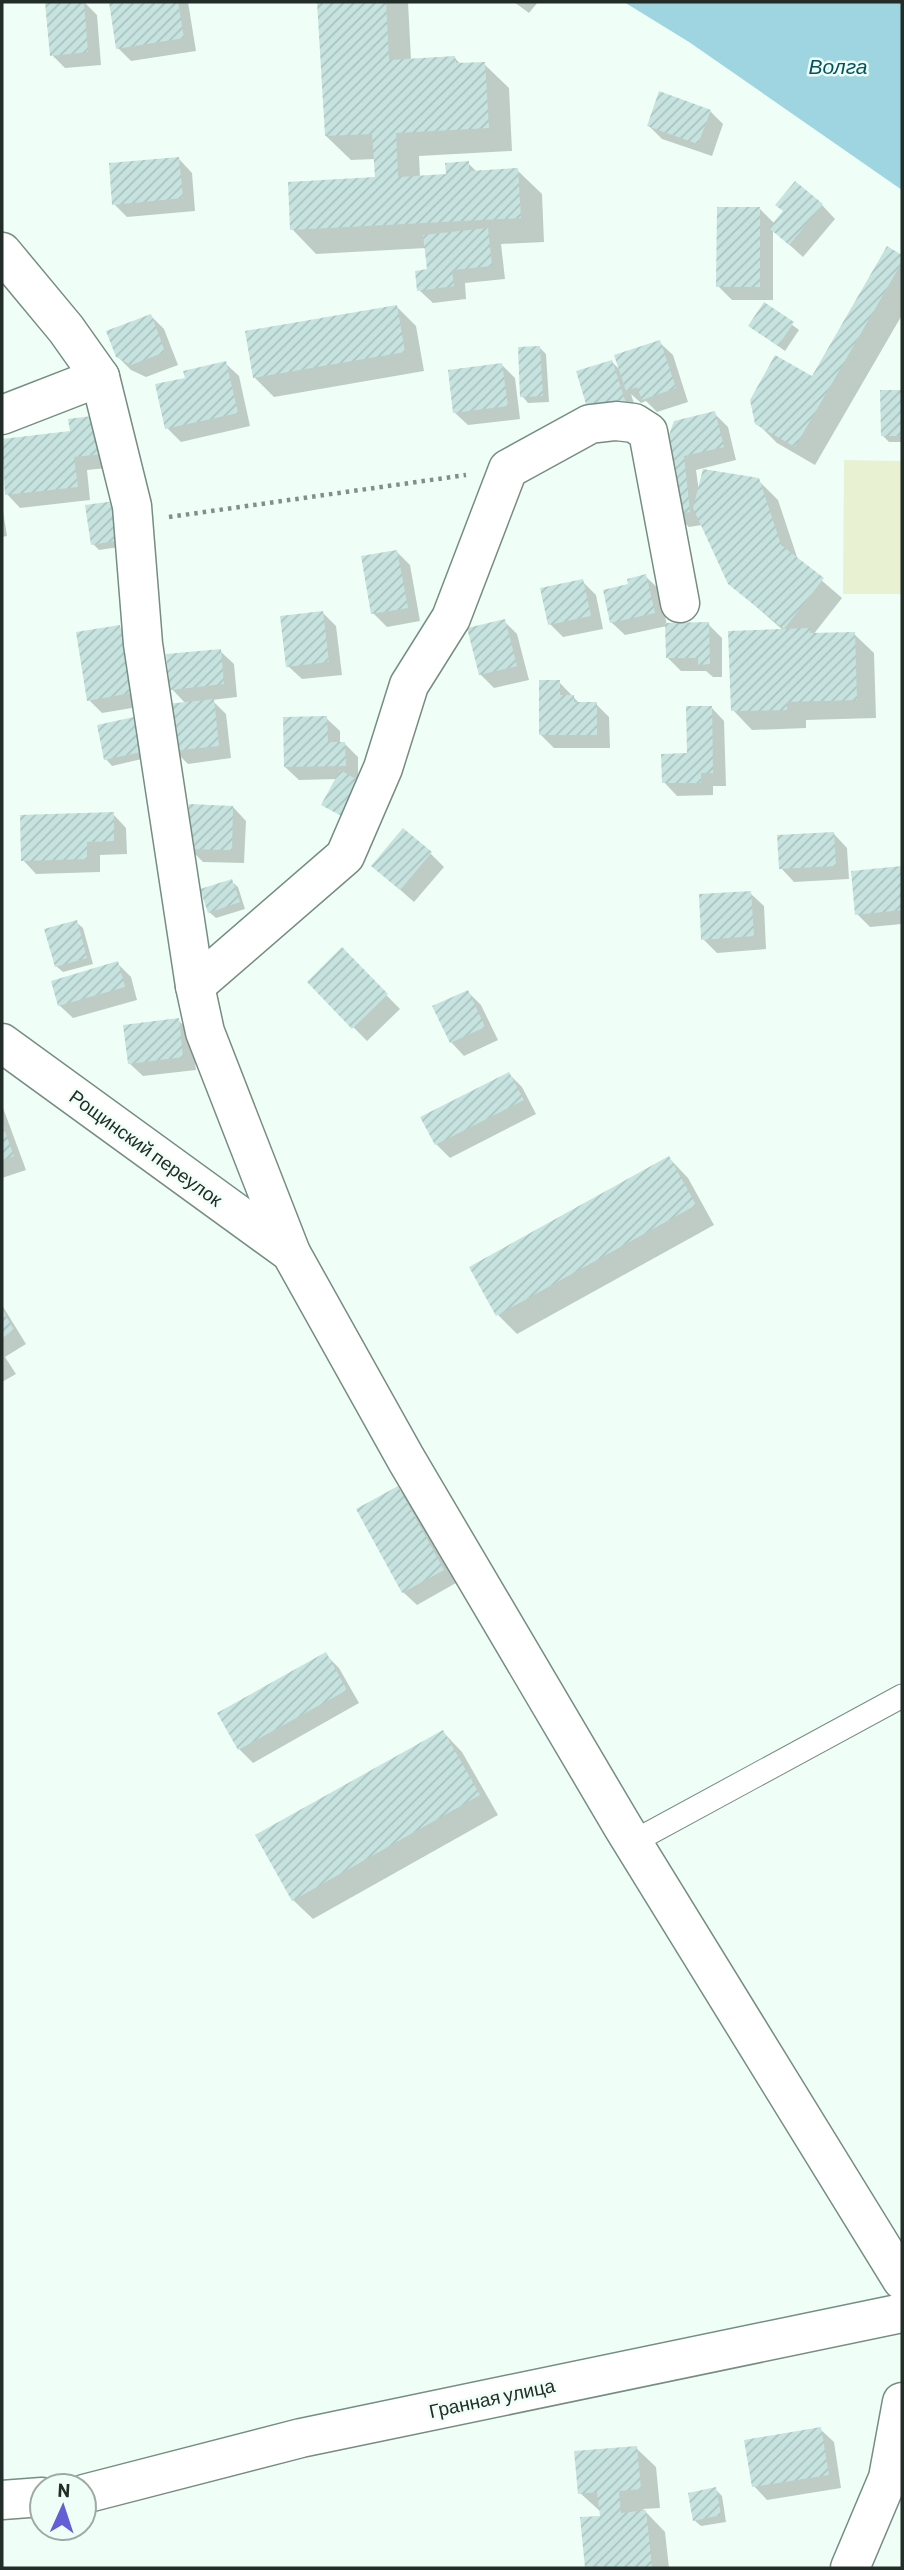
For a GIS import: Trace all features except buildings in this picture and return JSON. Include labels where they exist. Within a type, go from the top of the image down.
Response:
[{"type":"street","points":[[2,252],[66,329],[100,377],[132,506],[143,644],[195,986],[205,1032],[291,1253],[406,1459],[633,1842],[902,2280]]},
{"type":"street","points":[[2,415],[100,377]]},
{"type":"street","points":[[195,986],[345,856],[383,768],[409,685],[451,618],[508,470],[590,424],[616,421],[634,423],[648,432],[680,603]]},
{"type":"street","name":"Рощинский переулок","points":[[2,1043],[291,1253]]},
{"type":"street","name":"Гранная улица","points":[[98,2490],[301,2438],[902,2313]]},
{"type":"street","points":[[850,2568],[888,2478],[902,2402]]},
{"type":"street","points":[[2,2500],[28,2498]]},
{"type":"lane","points":[[633,1842],[902,1696]]},
{"type":"path","points":[[134,522],[508,470]]},
{"type":"green space","points":[[844,460],[902,461],[902,594],[843,594]]},
{"type":"water","name":"Волга","points":[[624,2],[902,2],[902,190],[689,42]]}]
